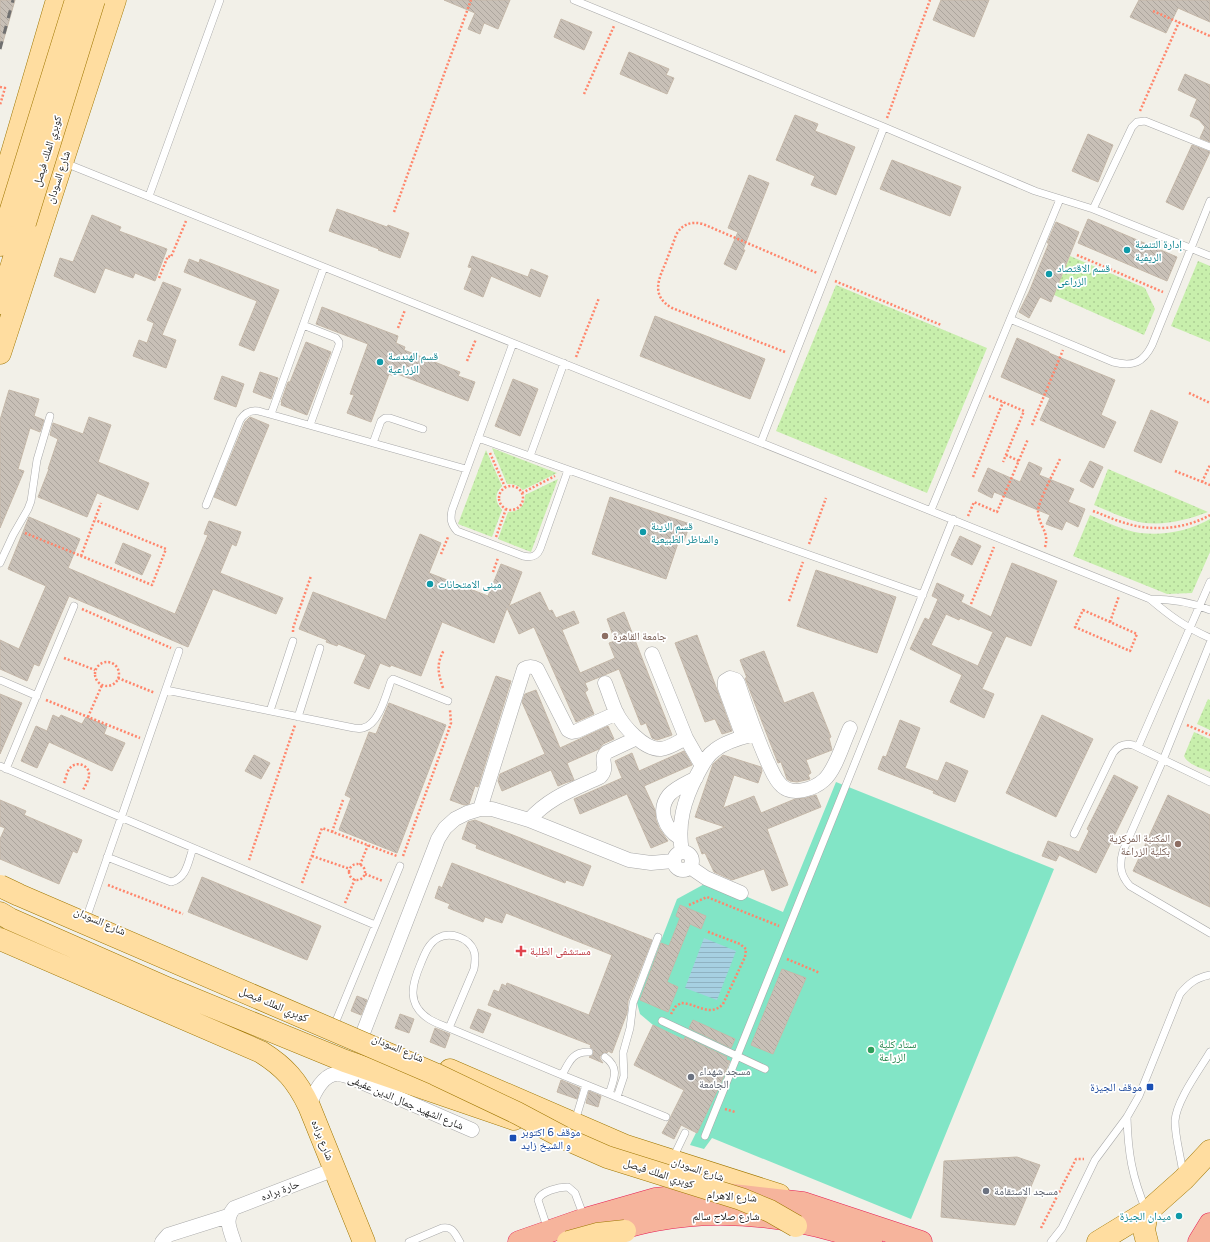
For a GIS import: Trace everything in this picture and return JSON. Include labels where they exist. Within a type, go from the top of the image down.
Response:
[{"type":"highway","name":"شارع الاهرام","points":[[591,1235],[655,1199],[715,1193],[803,1203],[921,1242]]},
{"type":"highway","points":[[721,1214],[759,1198]]},
{"type":"highway","name":"شارع صلاح سالم","points":[[591,1235],[655,1220],[688,1215],[721,1214],[754,1215],[787,1219],[820,1226],[871,1242]]},
{"type":"highway","points":[[519,1242],[560,1233],[591,1235],[625,1231],[668,1222],[710,1218],[754,1219],[796,1226],[850,1242]]},
{"type":"highway","points":[[1199,1242],[1210,1224]]},
{"type":"main road","points":[[0,194],[57,0]]},
{"type":"main road","name":"كوبري الملك فيصل","points":[[0,245],[76,0]]},
{"type":"main road","name":"كوبري الملك فيصل","points":[[0,303],[94,0]]},
{"type":"main road","name":"شارع السودان","points":[[0,353],[115,0]]},
{"type":"main road","name":"شارع السودان","points":[[0,875],[19,887],[626,1146],[803,1203]]},
{"type":"main road","name":"كوبري الملك فيصل","points":[[0,886],[435,1074],[517,1113],[566,1139],[607,1157],[741,1199],[770,1211],[796,1226]]},
{"type":"main road","name":"كوبري الملك فيصل","points":[[0,913],[10,920],[169,989],[345,1061],[503,1116],[580,1138],[626,1146]]},
{"type":"main road","name":"شارع براده","points":[[0,939],[261,1052],[276,1062],[290,1075],[301,1089],[364,1242]]},
{"type":"main road","points":[[1098,1242],[1147,1212],[1184,1179],[1210,1151]]},
{"type":"main road","points":[[1147,1212],[1144,1230],[1147,1242]]},
{"type":"main road","points":[[560,1233],[597,1234],[625,1231]]},
{"type":"street","points":[[652,654],[699,772]]},
{"type":"street","points":[[480,809],[524,669],[528,666],[533,666],[537,669],[568,730],[572,732],[577,731],[617,713]]},
{"type":"street","points":[[605,683],[617,713],[637,738],[651,747],[660,749],[669,747],[686,738]]},
{"type":"street","points":[[733,691],[749,735],[776,780],[783,787],[792,790],[804,790],[815,786],[824,779],[831,770],[850,728]]},
{"type":"street","points":[[741,892],[706,878],[690,867],[684,870],[678,869],[674,864],[678,856],[682,811],[686,799],[707,757],[724,744],[749,735]]},
{"type":"street","points":[[528,820],[537,811],[557,797],[600,777],[604,773],[605,768],[603,760],[604,755],[607,752],[637,738]]},
{"type":"street","points":[[680,838],[674,834],[665,822],[664,808],[666,801],[670,795],[699,772]]},
{"type":"street","points":[[363,1033],[438,839],[445,828],[455,819],[480,809],[492,809],[528,820],[629,860],[651,863],[678,856]]},
{"type":"street","name":"شارع الشهيد جمال الدين عفيفى","points":[[309,1106],[313,1094],[320,1084],[329,1077],[339,1074],[350,1077],[472,1130]]},
{"type":"street","name":"حارة براده","points":[[162,1242],[168,1235],[228,1216],[234,1208],[335,1169]]},
{"type":"street","points":[[228,1216],[234,1242]]},
{"type":"lane","points":[[149,196],[220,0]]},
{"type":"lane","points":[[574,0],[884,127],[1011,182],[1093,209],[1210,256]]},
{"type":"lane","points":[[1093,209],[1134,124],[1137,122],[1145,121],[1210,147]]},
{"type":"lane","points":[[761,442],[884,127]]},
{"type":"lane","points":[[63,163],[149,196],[1150,599],[1169,615],[1190,629],[1210,638]]},
{"type":"lane","points":[[931,510],[1060,199]]},
{"type":"lane","points":[[1010,319],[1113,362],[1125,365],[1137,363],[1147,356],[1152,345],[1210,201]]},
{"type":"lane","points":[[271,414],[324,267]]},
{"type":"lane","points":[[303,325],[336,338],[339,342],[310,425]]},
{"type":"lane","points":[[513,343],[481,439],[466,469],[452,510],[450,518],[452,525],[457,530],[502,548],[528,558],[534,557],[538,553],[568,470]]},
{"type":"lane","points":[[530,456],[564,363]]},
{"type":"lane","points":[[206,505],[240,420],[252,410],[257,410],[466,469]]},
{"type":"lane","points":[[0,563],[31,501],[36,460],[50,416]]},
{"type":"lane","points":[[373,443],[381,421],[385,418],[390,418],[423,429]]},
{"type":"lane","points":[[481,439],[923,595]]},
{"type":"lane","points":[[705,1136],[953,519]]},
{"type":"lane","points":[[1138,748],[1210,582]]},
{"type":"lane","points":[[1150,599],[1176,600],[1210,610]]},
{"type":"lane","points":[[74,606],[37,696],[3,768],[375,925]]},
{"type":"lane","points":[[270,711],[293,641]]},
{"type":"lane","points":[[1210,643],[1179,722],[1120,860],[1120,870],[1124,879],[1134,889],[1210,933]]},
{"type":"lane","points":[[298,717],[320,648]]},
{"type":"lane","points":[[86,916],[179,651]]},
{"type":"lane","points":[[164,693],[270,711],[354,728],[364,728],[373,723],[378,715],[391,681],[394,679],[448,701]]},
{"type":"lane","points":[[0,680],[37,696]]},
{"type":"lane","points":[[1074,834],[1116,749],[1124,744],[1129,744],[1210,782]]},
{"type":"lane","points":[[107,857],[171,882],[183,876],[193,848]]},
{"type":"lane","points":[[336,1021],[400,866]]},
{"type":"lane","points":[[449,1028],[474,969],[476,959],[473,949],[467,941],[458,936],[448,935],[439,938],[431,944],[415,977],[413,986],[415,1001],[422,1014],[430,1020],[449,1028],[586,1085],[666,1117]]},
{"type":"lane","points":[[613,1096],[624,1076],[623,1053],[630,1028],[633,1003],[658,937]]},
{"type":"lane","points":[[1051,1242],[1062,1228],[1095,1160],[1127,1117],[1139,1096],[1180,994],[1188,984],[1199,977],[1210,975]]},
{"type":"lane","points":[[664,1023],[765,1069]]},
{"type":"lane","points":[[562,1075],[573,1056],[583,1052],[589,1052]]},
{"type":"lane","points":[[1184,1179],[1176,1129],[1176,1113],[1182,1098],[1210,1052]]},
{"type":"lane","points":[[605,1058],[613,1065],[615,1070],[613,1096]]},
{"type":"lane","points":[[574,1124],[586,1085]]},
{"type":"lane","points":[[1127,1117],[1128,1144],[1132,1168],[1138,1190],[1147,1212]]},
{"type":"lane","points":[[672,1160],[685,1133]]},
{"type":"lane","points":[[560,1233],[538,1200],[542,1193],[568,1187],[575,1193],[591,1235]]},
{"type":"lane","points":[[409,1242],[442,1228],[448,1227],[452,1229],[460,1242]]},
{"type":"path","points":[[394,212],[471,0]]},
{"type":"path","points":[[884,127],[930,0]]},
{"type":"path","points":[[1153,11],[1210,36]]},
{"type":"path","points":[[584,94],[617,18]]},
{"type":"path","points":[[1134,124],[1179,22]]},
{"type":"path","points":[[0,87],[5,88],[0,105]]},
{"type":"path","points":[[159,278],[168,256],[171,257],[189,213]]},
{"type":"path","points":[[795,356],[667,305],[659,295],[659,277],[679,230],[684,225],[696,222],[941,326]]},
{"type":"path","points":[[1078,255],[1172,296]]},
{"type":"path","points":[[572,366],[599,298]]},
{"type":"path","points":[[398,328],[408,300]]},
{"type":"path","points":[[467,361],[480,329]]},
{"type":"path","points":[[1032,425],[1066,342]]},
{"type":"path","points":[[979,392],[1024,411],[1003,462]]},
{"type":"path","points":[[1189,393],[1210,403]]},
{"type":"path","points":[[973,477],[1003,402]]},
{"type":"path","points":[[481,439],[505,487]]},
{"type":"path","points":[[965,524],[974,502],[997,512],[1028,439]]},
{"type":"path","points":[[1006,455],[1019,461]]},
{"type":"path","points":[[1042,555],[1047,537],[1039,518],[1038,507],[1060,459]]},
{"type":"path","points":[[1202,482],[1210,465]]},
{"type":"path","points":[[522,494],[568,470]]},
{"type":"path","points":[[1175,471],[1210,485]]},
{"type":"path","points":[[513,486],[520,490],[522,494],[523,498],[516,509],[506,509],[500,503],[499,494],[505,487],[513,486]]},
{"type":"path","points":[[81,556],[101,503]]},
{"type":"path","points":[[493,544],[506,509]]},
{"type":"path","points":[[1093,511],[1126,524],[1152,528],[1165,528],[1189,524],[1210,515]]},
{"type":"path","points":[[16,529],[152,585],[166,549],[95,520]]},
{"type":"path","points":[[441,554],[452,525]]},
{"type":"path","points":[[971,604],[998,537]]},
{"type":"path","points":[[493,572],[502,548]]},
{"type":"path","points":[[293,641],[293,628],[311,576]]},
{"type":"path","points":[[1110,622],[1123,588]]},
{"type":"path","points":[[74,606],[179,651]]},
{"type":"path","points":[[1083,610],[1110,622],[1137,634],[1130,651],[1075,627],[1083,610]]},
{"type":"path","points":[[298,893],[322,828],[403,858],[451,723],[451,714],[439,675],[438,666],[444,650]]},
{"type":"path","points":[[54,654],[95,670]]},
{"type":"path","points":[[111,662],[118,668],[118,678],[112,685],[102,685],[95,679],[95,670],[101,663],[111,662]]},
{"type":"path","points":[[118,678],[164,693]]},
{"type":"path","points":[[88,717],[102,685]]},
{"type":"path","points":[[37,696],[148,741]]},
{"type":"path","points":[[245,870],[298,717]]},
{"type":"path","points":[[1179,722],[1210,735]]},
{"type":"path","points":[[60,792],[70,768],[74,765],[83,765],[87,768],[89,776],[79,800]]},
{"type":"path","points":[[332,832],[343,800]]},
{"type":"path","points":[[360,865],[368,845]]},
{"type":"path","points":[[312,856],[350,869]]},
{"type":"path","points":[[354,865],[360,865],[365,870],[365,874],[361,879],[355,879],[350,875],[350,869],[354,865]]},
{"type":"path","points":[[365,874],[392,885]]},
{"type":"path","points":[[342,911],[355,879]]},
{"type":"path","points":[[98,882],[183,914]]},
{"type":"path","points":[[689,905],[707,897],[788,930]]},
{"type":"path","points":[[664,1023],[675,1007],[681,1003],[714,1011],[719,1008],[723,1004],[745,957],[746,950],[740,944],[706,931]]},
{"type":"path","points":[[778,955],[820,973]]},
{"type":"path","points":[[1042,1228],[1076,1159],[1095,1160]]},
{"type":"green space","points":[[1070,256],[1145,288],[1155,309],[1144,335],[1054,295]]},
{"type":"green space","points":[[1198,261],[1210,266],[1210,342],[1171,326]]},
{"type":"green space","points":[[836,285],[987,348],[927,493],[776,431]]},
{"type":"green space","points":[[492,448],[557,473],[523,490],[516,485],[507,484]]},
{"type":"green space","points":[[486,450],[502,486],[499,489],[496,498],[502,510],[492,537],[458,524]]},
{"type":"green space","points":[[1108,469],[1208,512],[1180,521],[1160,523],[1141,522],[1117,515],[1094,505]]},
{"type":"green space","points":[[558,479],[531,552],[498,539],[508,512],[521,508],[525,495]]},
{"type":"green space","points":[[1090,515],[1127,530],[1148,534],[1180,531],[1201,524],[1210,519],[1210,552],[1192,593],[1167,594],[1073,556]]},
{"type":"green space","points":[[1208,699],[1210,700],[1210,730],[1197,724]]},
{"type":"green space","points":[[1194,732],[1210,739],[1210,772],[1192,764],[1184,756]]},
{"type":"green space","points":[[836,782],[1054,869],[911,1219],[712,1138],[704,1149],[690,1145],[731,1062],[653,1025],[640,1014],[637,1003],[677,899],[710,881],[783,912]]},
{"type":"water","points":[[704,938],[736,951],[717,1000],[685,988]]},
{"type":"building","points":[[0,0],[15,0],[3,42],[0,42]]},
{"type":"building","points":[[444,0],[510,0],[498,29],[484,23],[480,34],[468,29],[475,13]]},
{"type":"building","points":[[941,0],[989,0],[974,37],[933,20]]},
{"type":"building","points":[[1139,0],[1210,0],[1210,22],[1178,8],[1166,33],[1130,17]]},
{"type":"building","points":[[561,19],[592,32],[584,50],[554,37]]},
{"type":"building","points":[[629,52],[669,69],[666,75],[674,78],[667,94],[620,74]]},
{"type":"building","points":[[1185,74],[1210,85],[1210,142],[1200,138],[1205,127],[1199,120],[1190,116],[1197,99],[1178,90]]},
{"type":"building","points":[[795,115],[818,124],[815,131],[855,147],[836,195],[811,185],[815,176],[776,160]]},
{"type":"building","points":[[1088,134],[1113,145],[1098,182],[1072,171]]},
{"type":"building","points":[[1192,145],[1210,152],[1183,210],[1166,202]]},
{"type":"building","points":[[892,160],[961,187],[950,216],[880,189]]},
{"type":"building","points":[[749,175],[769,183],[743,250],[745,250],[736,270],[724,264],[738,232],[728,228]]},
{"type":"building","points":[[337,209],[387,227],[388,225],[409,233],[400,258],[329,231]]},
{"type":"building","points":[[92,215],[121,227],[119,231],[167,249],[155,281],[135,273],[133,278],[105,268],[95,293],[54,276],[60,258],[73,262]]},
{"type":"building","name":"إدارة التنمية الريفية","points":[[1088,219],[1177,257],[1167,281],[1078,243]]},
{"type":"building","name":"قسم الاقتصاد الزراعى","points":[[1056,222],[1079,232],[1051,302],[1040,297],[1029,318],[1019,312],[1029,292]]},
{"type":"building","points":[[472,256],[528,277],[531,269],[548,276],[540,297],[491,276],[483,297],[464,289],[472,268],[468,267]]},
{"type":"building","points":[[189,259],[199,263],[200,259],[279,290],[254,351],[239,345],[257,301],[184,272]]},
{"type":"building","points":[[163,282],[181,289],[162,335],[176,340],[166,368],[133,356],[139,340],[147,343],[154,323],[147,320]]},
{"type":"building","name":"قسم الهندسة الزراعية","points":[[322,307],[398,336],[396,343],[405,347],[404,350],[460,372],[458,376],[475,382],[468,401],[395,373],[394,376],[389,374],[371,422],[347,413],[354,395],[350,394],[368,344],[316,324]]},
{"type":"building","points":[[655,316],[765,359],[750,399],[640,356]]},
{"type":"building","points":[[1017,338],[1115,380],[1101,415],[1116,422],[1104,448],[1040,420],[1050,398],[1001,377]]},
{"type":"building","points":[[306,342],[331,352],[307,415],[281,405],[288,382],[290,382]]},
{"type":"building","points":[[260,372],[278,378],[271,399],[253,392]]},
{"type":"building","points":[[222,376],[244,384],[236,407],[214,399]]},
{"type":"building","points":[[513,379],[538,389],[520,436],[495,426]]},
{"type":"building","points":[[9,390],[39,399],[34,416],[44,420],[40,432],[30,428],[18,469],[24,471],[0,528],[0,420]]},
{"type":"building","points":[[1151,410],[1178,422],[1161,463],[1134,451]]},
{"type":"building","points":[[89,417],[111,425],[98,462],[149,483],[138,510],[97,493],[87,517],[38,497],[49,469],[58,439],[50,435],[53,423],[83,434]]},
{"type":"building","points":[[250,417],[269,425],[236,506],[214,497],[245,422]]},
{"type":"building","points":[[1090,461],[1103,467],[1093,488],[1080,481]]},
{"type":"building","points":[[1029,462],[1042,468],[1039,475],[1074,489],[1068,502],[1085,509],[1078,527],[1066,521],[1062,530],[1046,524],[1050,515],[994,492],[992,498],[978,491],[988,468],[1020,482]]},
{"type":"building","name":"قسم الزينة والمناظر الطبيعية","points":[[610,497],[690,524],[684,541],[679,540],[666,579],[592,554]]},
{"type":"building","points":[[29,517],[80,539],[68,568],[175,614],[208,535],[204,534],[209,521],[241,532],[236,546],[232,544],[220,573],[283,598],[276,614],[213,589],[188,647],[69,596],[39,666],[34,664],[27,681],[0,669],[0,640],[19,649],[46,586],[8,569]]},
{"type":"building","points":[[420,534],[441,543],[429,573],[488,596],[501,564],[522,572],[509,606],[540,592],[549,611],[552,610],[556,618],[574,611],[579,623],[562,630],[580,673],[615,658],[609,643],[615,641],[607,619],[624,612],[672,735],[657,740],[652,738],[646,723],[641,725],[619,669],[585,683],[588,690],[585,692],[594,714],[576,722],[534,627],[519,634],[507,608],[494,643],[442,622],[421,676],[391,665],[390,667],[380,663],[369,689],[354,683],[366,655],[338,644],[337,646],[326,642],[327,640],[299,629],[313,592],[386,620]]},
{"type":"building","points":[[960,536],[981,546],[972,565],[951,555]]},
{"type":"building","points":[[123,543],[151,555],[142,575],[115,563]]},
{"type":"building","points":[[1012,563],[1057,581],[1031,646],[1006,636],[982,689],[994,694],[984,718],[950,702],[962,675],[910,649],[925,618],[929,620],[938,599],[932,596],[937,583],[964,595],[961,602],[991,617]],"holes":[[[946,614],[959,620],[960,618],[993,632],[978,666],[931,645]]]},
{"type":"building","points":[[816,570],[896,597],[877,653],[797,626]]},
{"type":"building","points":[[697,635],[732,731],[722,734],[715,719],[705,722],[675,643]]},
{"type":"building","points":[[764,651],[784,703],[813,692],[831,737],[829,738],[832,750],[806,760],[811,773],[808,775],[810,779],[797,782],[787,779],[781,762],[778,763],[745,678],[747,678],[740,660]]},
{"type":"building","points":[[496,676],[511,681],[478,787],[475,786],[469,804],[464,805],[450,800]]},
{"type":"building","points":[[536,690],[560,748],[608,726],[614,739],[603,744],[599,749],[567,763],[574,780],[558,786],[551,770],[502,791],[498,781],[500,774],[545,754],[522,702],[525,694]]},
{"type":"building","points":[[0,694],[22,703],[0,754]]},
{"type":"building","points":[[389,703],[446,725],[397,853],[339,830],[351,798],[345,795],[369,732],[376,734]]},
{"type":"building","points":[[53,715],[59,718],[61,715],[82,724],[86,717],[107,726],[104,734],[125,743],[112,771],[49,742],[37,768],[21,761],[36,726],[47,731]]},
{"type":"building","points":[[1042,715],[1093,739],[1056,817],[1006,793]]},
{"type":"building","points":[[900,720],[920,728],[905,768],[938,781],[946,762],[968,771],[955,802],[933,793],[934,791],[878,769],[883,756],[886,757]]},
{"type":"building","points":[[684,751],[692,765],[644,786],[655,810],[659,828],[668,841],[651,848],[627,794],[580,814],[574,799],[622,778],[615,761],[632,753],[639,771]]},
{"type":"building","points":[[254,755],[270,763],[261,779],[245,771]]},
{"type":"building","points":[[723,755],[761,767],[762,771],[758,783],[734,775],[723,808],[754,796],[761,813],[795,799],[816,795],[821,807],[767,829],[788,885],[772,891],[764,869],[732,880],[714,872],[705,853],[702,854],[696,838],[725,827],[695,817],[713,764]]},
{"type":"building","points":[[1114,775],[1138,787],[1096,873],[1059,855],[1056,861],[1042,856],[1048,841],[1079,852],[1089,831],[1087,829]]},
{"type":"building","name":"المكتبة المركزية بكلية الزراعة","points":[[1168,795],[1210,815],[1210,907],[1133,871]]},
{"type":"building","points":[[0,800],[26,811],[24,815],[82,840],[77,853],[73,851],[59,884],[0,859],[0,839],[5,828],[0,826]]},
{"type":"building","points":[[475,820],[591,866],[583,886],[566,880],[565,883],[476,848],[477,845],[462,839],[468,822]]},
{"type":"building","points":[[452,863],[652,940],[628,1001],[627,1013],[612,1053],[608,1051],[607,1053],[604,1052],[600,1056],[603,1063],[589,1057],[592,1056],[594,1052],[590,1047],[591,1045],[488,1005],[494,990],[499,992],[502,984],[506,986],[507,983],[589,1015],[612,955],[506,913],[502,923],[485,917],[483,922],[448,908],[450,904],[435,898],[439,886],[442,888]]},
{"type":"building","points":[[202,877],[321,926],[307,960],[188,912]]},
{"type":"building","points":[[680,905],[706,916],[701,929],[690,924],[667,982],[678,987],[668,1012],[640,1000],[661,943],[669,946],[680,918],[676,916]]},
{"type":"building","points":[[782,969],[806,978],[773,1054],[751,1045]]},
{"type":"building","points":[[357,996],[367,1000],[361,1015],[351,1011]]},
{"type":"building","points":[[478,1009],[491,1014],[483,1033],[470,1028]]},
{"type":"building","points":[[400,1014],[414,1019],[409,1033],[395,1028]]},
{"type":"building","points":[[693,1020],[735,1039],[731,1048],[689,1028]]},
{"type":"building","name":"مسجد شهداء الجامعة","points":[[653,1025],[684,1040],[685,1037],[727,1057],[726,1060],[730,1061],[697,1133],[681,1125],[674,1139],[662,1133],[684,1090],[634,1065]]},
{"type":"building","points":[[435,1028],[450,1034],[445,1048],[430,1042]]},
{"type":"building","points":[[561,1080],[580,1088],[577,1099],[557,1092]]},
{"type":"building","points":[[589,1091],[601,1096],[598,1107],[586,1103]]},
{"type":"building","name":"مسجد الاستقامة","points":[[1017,1157],[1040,1165],[1015,1225],[941,1217],[944,1161]]},
{"type":"railway","points":[[0,49],[13,0]]},
{"type":"place","name":"إدارة التنمية الريفية","points":[[1127,250]]},
{"type":"place","name":"قسم الاقتصاد الزراعى","points":[[1049,274]]},
{"type":"place","name":"قسم الهندسة الزراعية","points":[[380,362]]},
{"type":"place","name":"قسم الزينة والمناظر الطبيعية","points":[[643,532]]},
{"type":"place","name":"مبنى الامتحانات","points":[[430,584]]},
{"type":"place","name":"جامعة القاهرة","points":[[605,636]]},
{"type":"place","name":"المكتبة المركزية بكلية الزراعة","points":[[1178,844]]},
{"type":"place","name":"مستشفى الطلبة","points":[[521,951]]},
{"type":"place","name":"ستاد كلية الزراعة","points":[[871,1050]]},
{"type":"place","name":"مسجد شهداء الجامعة","points":[[691,1077]]},
{"type":"place","name":"موقف الجيزة","points":[[1150,1087]]},
{"type":"place","name":"موقف 6 اكتوبر و الشيخ زايد","points":[[513,1138]]},
{"type":"place","name":"مسجد الاستقامة","points":[[986,1191]]},
{"type":"place","name":"ميدان الجيزة","points":[[1179,1216]]}]
